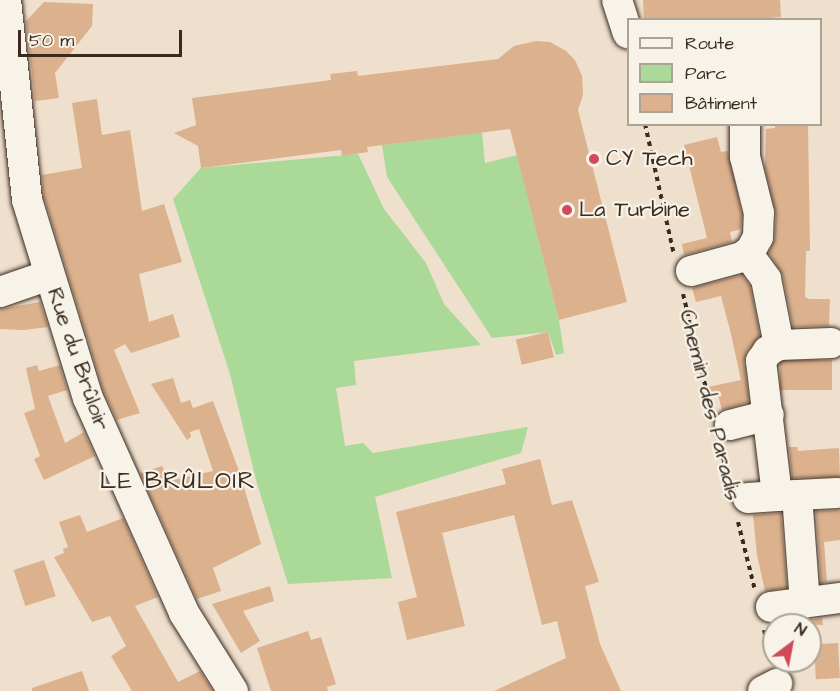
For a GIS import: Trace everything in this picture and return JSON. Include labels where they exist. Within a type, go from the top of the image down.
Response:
[{"type":"street","name":"Rue du Brûloir","points":[[6,0],[27,200],[88,398],[184,613],[233,691]]},
{"type":"street","points":[[617,2],[627,30]]},
{"type":"street","points":[[683,273],[748,254],[754,246],[760,225],[746,157],[744,126]]},
{"type":"street","points":[[748,254],[766,279],[779,345]]},
{"type":"street","points":[[0,292],[50,275]]},
{"type":"street","points":[[805,603],[761,361],[768,351],[779,345],[831,343]]},
{"type":"street","points":[[720,427],[769,415]]},
{"type":"street","points":[[738,501],[837,493]]},
{"type":"street","points":[[763,609],[840,598]]},
{"type":"path","name":"Chemin des Paradis","points":[[646,126],[763,609],[770,688]]},
{"type":"green space","points":[[482,132],[485,163],[517,155],[559,320],[564,353],[556,355],[548,332],[492,338],[387,177],[382,145]]},
{"type":"green space","points":[[358,154],[384,209],[426,263],[444,304],[481,345],[354,361],[356,385],[336,388],[345,446],[363,443],[373,453],[528,427],[521,453],[375,497],[392,578],[288,584],[256,480],[230,374],[173,199],[201,168]]},
{"type":"building","points":[[643,0],[780,0],[781,17],[644,18]]},
{"type":"building","points":[[44,2],[93,4],[92,26],[55,73],[59,98],[35,101],[26,21]]},
{"type":"building","name":"La Turbine","points":[[536,41],[550,42],[566,51],[575,60],[582,76],[583,95],[578,110],[627,302],[559,320],[510,129],[367,147],[368,152],[342,156],[341,150],[201,168],[198,146],[174,133],[196,125],[192,98],[331,80],[330,74],[357,71],[358,76],[498,59],[514,46]]},
{"type":"building","points":[[97,99],[102,135],[130,130],[142,211],[164,204],[182,262],[139,274],[149,322],[173,314],[180,337],[131,353],[125,344],[114,350],[140,413],[117,420],[104,392],[44,197],[42,175],[82,168],[72,103]]},
{"type":"building","points":[[775,126],[808,126],[810,251],[806,251],[805,297],[830,299],[829,326],[793,327],[783,275],[769,253],[775,238],[776,214],[765,167],[766,129],[775,128]]},
{"type":"building","points":[[717,137],[721,152],[728,151],[742,215],[741,229],[730,232],[732,242],[684,255],[682,244],[707,238],[684,145]]},
{"type":"building","points":[[742,275],[750,286],[760,336],[747,351],[744,362],[749,402],[722,410],[718,395],[710,395],[708,387],[741,380],[731,334],[721,296],[696,302],[692,288]]},
{"type":"building","points":[[40,302],[48,327],[24,330],[0,329],[0,309]]},
{"type":"building","points":[[548,332],[554,357],[522,365],[516,339]]},
{"type":"building","points":[[780,360],[832,360],[832,390],[780,390]]},
{"type":"building","points":[[37,365],[39,371],[60,365],[67,390],[48,396],[65,443],[84,432],[95,456],[44,480],[34,459],[40,456],[24,413],[35,409],[26,368]]},
{"type":"building","points":[[173,378],[181,403],[190,400],[193,408],[213,401],[239,471],[261,544],[213,568],[221,591],[197,599],[140,473],[162,466],[169,481],[213,471],[199,429],[190,432],[191,437],[187,440],[151,384]]},
{"type":"building","points":[[789,447],[797,447],[798,451],[839,448],[840,477],[792,478]]},
{"type":"building","points":[[540,459],[552,505],[572,500],[599,582],[585,586],[600,644],[621,691],[494,691],[566,658],[557,621],[542,625],[514,515],[442,533],[465,626],[407,640],[398,602],[417,597],[396,512],[506,484],[502,469]]},
{"type":"building","points":[[840,510],[840,540],[824,542],[827,582],[821,583],[816,511]]},
{"type":"building","points":[[781,513],[787,588],[765,591],[757,555],[753,515]]},
{"type":"building","points":[[80,515],[87,532],[123,518],[158,597],[135,606],[178,682],[200,671],[213,691],[132,691],[111,656],[126,646],[110,616],[92,622],[54,557],[64,553],[63,549],[68,547],[59,522]]},
{"type":"building","points":[[44,560],[56,596],[25,606],[14,570]]},
{"type":"building","points":[[270,586],[274,601],[243,611],[260,641],[241,653],[212,604]]},
{"type":"building","points":[[308,631],[311,640],[321,637],[336,684],[327,687],[328,691],[271,691],[257,648]]},
{"type":"building","points":[[838,643],[840,678],[816,679],[816,673],[822,673],[822,644]]},
{"type":"building","points":[[82,671],[89,691],[32,691],[32,688]]},
{"type":"place","name":"CY Tech","points":[[594,159]]},
{"type":"place","name":"La Turbine","points":[[567,210]]},
{"type":"district","name":"LE BRÛLOIR","points":[[178,482]]}]
